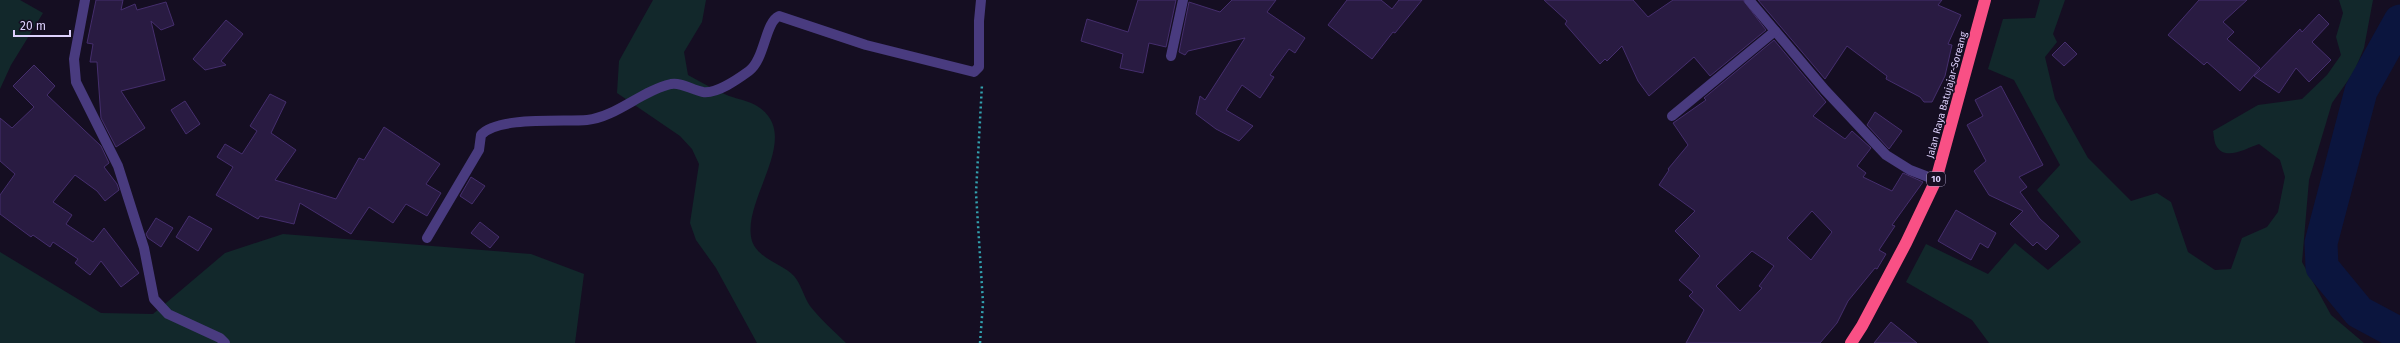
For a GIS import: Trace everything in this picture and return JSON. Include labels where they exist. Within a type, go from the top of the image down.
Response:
[{"type":"highway","name":"Jalan Raya Batujajar-Soreang","points":[[1850,343],[1862,326],[1902,250],[1936,180],[1982,1]]},
{"type":"street","points":[[85,0],[74,59],[76,82],[118,166],[144,248],[154,299],[168,314],[214,335],[225,343]]},
{"type":"street","points":[[427,238],[479,150],[481,135],[486,131],[509,124],[542,120],[587,120],[602,117],[622,108],[636,98],[670,84],[680,84],[705,92],[717,89],[750,70],[757,62],[772,22],[779,16],[866,45],[971,72],[978,69],[981,0]]},
{"type":"street","points":[[1171,56],[1183,0]]},
{"type":"street","points":[[1749,0],[1825,90],[1886,154],[1910,170],[1936,180]]},
{"type":"street","points":[[1672,116],[1775,32]]},
{"type":"path","points":[[978,69],[982,74],[976,193],[983,303],[980,343]]},
{"type":"green space","points":[[0,0],[20,0],[43,13],[11,65],[0,89]]},
{"type":"green space","points":[[653,0],[706,0],[702,22],[684,52],[688,75],[724,94],[747,101],[757,106],[770,119],[775,134],[773,151],[768,169],[754,207],[751,225],[752,241],[755,247],[765,257],[794,276],[810,306],[846,343],[757,343],[716,268],[696,240],[690,223],[699,164],[692,149],[680,136],[617,93],[619,61]]},
{"type":"green space","points":[[2040,0],[2065,0],[2053,34],[2057,42],[2045,57],[2055,99],[2088,158],[2131,201],[2157,193],[2171,202],[2188,252],[2215,270],[2231,269],[2242,238],[2267,227],[2278,212],[2285,177],[2280,160],[2259,144],[2237,152],[2226,153],[2217,147],[2213,131],[2258,105],[2302,99],[2327,75],[2341,55],[2336,37],[2343,13],[2339,0],[2373,0],[2364,48],[2354,72],[2332,103],[2309,180],[2302,262],[2331,315],[2364,343],[1989,343],[1972,320],[1906,282],[1926,244],[1988,274],[2015,243],[2048,270],[2081,242],[2037,190],[2060,165],[2014,80],[1988,69],[2003,19],[2035,18]]},
{"type":"green space","points":[[283,234],[531,254],[584,274],[575,343],[0,343],[0,252],[101,313],[153,314],[225,253]]},
{"type":"building","points":[[96,0],[123,0],[121,10],[135,4],[137,10],[166,2],[174,25],[161,30],[151,21],[165,80],[121,91],[145,128],[116,147],[101,118],[97,62],[90,62],[93,44],[87,43]]},
{"type":"building","points":[[1138,0],[1176,0],[1166,47],[1149,43],[1143,73],[1120,68],[1123,54],[1081,41],[1087,19],[1128,32]]},
{"type":"building","points":[[1232,0],[1276,0],[1267,12],[1305,38],[1295,53],[1289,49],[1270,75],[1274,77],[1260,98],[1242,85],[1226,110],[1253,126],[1239,141],[1216,129],[1196,114],[1200,96],[1205,100],[1245,38],[1188,51],[1185,55],[1179,52],[1189,2],[1220,12]]},
{"type":"building","points":[[1347,0],[1381,0],[1392,9],[1399,0],[1422,0],[1395,33],[1393,32],[1372,59],[1328,25]]},
{"type":"building","points":[[1544,0],[1633,0],[1648,17],[1673,0],[1743,0],[1766,30],[1710,76],[1694,57],[1649,96],[1638,81],[1622,46],[1607,61],[1605,59],[1600,64],[1565,24],[1567,21]]},
{"type":"building","points":[[1758,0],[1942,0],[1938,5],[1961,15],[1948,44],[1952,45],[1945,76],[1932,102],[1924,102],[1920,97],[1886,79],[1887,76],[1847,46],[1825,79]]},
{"type":"building","points":[[2199,0],[2247,0],[2223,22],[2234,32],[2227,39],[2260,68],[2240,91],[2207,62],[2204,65],[2168,35]]},
{"type":"building","points":[[2319,14],[2329,24],[2312,42],[2331,60],[2309,82],[2296,68],[2279,93],[2254,76],[2300,29],[2302,32]]},
{"type":"building","points":[[226,20],[243,34],[221,61],[226,65],[205,70],[193,59]]},
{"type":"building","points":[[1774,40],[1826,102],[1813,116],[1845,139],[1852,131],[1871,148],[1857,166],[1866,173],[1863,177],[1892,191],[1903,173],[1923,182],[1892,225],[1895,226],[1879,250],[1886,254],[1877,269],[1875,268],[1848,301],[1837,323],[1820,343],[1686,343],[1704,310],[1689,296],[1693,292],[1679,280],[1700,256],[1675,231],[1695,211],[1659,185],[1669,170],[1668,169],[1688,145],[1673,123],[1706,100],[1704,98]],"holes":[[[1812,211],[1832,232],[1811,260],[1787,238]],[[1752,251],[1774,266],[1759,286],[1762,288],[1740,311],[1716,286]]]},
{"type":"building","points":[[2065,42],[2077,54],[2064,66],[2052,55]]},
{"type":"building","points":[[34,65],[55,86],[47,95],[101,146],[109,163],[104,167],[117,184],[119,190],[105,201],[97,191],[75,175],[53,202],[72,215],[66,224],[93,242],[104,228],[139,273],[121,287],[101,261],[90,275],[75,263],[78,259],[53,242],[50,247],[33,235],[31,237],[0,214],[0,195],[15,174],[0,161],[0,118],[12,128],[34,107],[13,86]]},
{"type":"building","points":[[2001,86],[2043,165],[2019,177],[2027,187],[2020,192],[2040,219],[2059,236],[2046,250],[2037,242],[2033,246],[2010,224],[2023,211],[1989,195],[1974,171],[1986,161],[1967,125],[1983,116],[1975,100]]},
{"type":"building","points":[[270,94],[286,102],[271,133],[296,150],[275,180],[336,199],[359,158],[364,160],[384,127],[440,164],[426,184],[441,193],[427,216],[406,204],[393,223],[369,207],[351,234],[300,203],[294,224],[260,216],[258,219],[216,195],[233,167],[217,157],[225,144],[242,154],[257,131],[250,126]]},
{"type":"building","points":[[185,101],[200,124],[186,134],[171,110]]},
{"type":"building","points":[[1875,112],[1902,131],[1889,149],[1867,125]]},
{"type":"building","points":[[471,177],[485,186],[472,204],[460,196]]},
{"type":"building","points":[[1956,210],[1996,233],[1988,248],[1980,243],[1971,260],[1938,241]]},
{"type":"building","points":[[189,216],[212,229],[198,251],[176,237]]},
{"type":"building","points":[[156,218],[173,228],[161,247],[148,238],[146,234]]},
{"type":"building","points":[[480,222],[499,237],[490,248],[471,233]]},
{"type":"building","points":[[1891,322],[1917,343],[1874,343]]},
{"type":"waterway","points":[[2400,21],[2361,91],[2321,243],[2322,267],[2359,312],[2400,334]]}]
